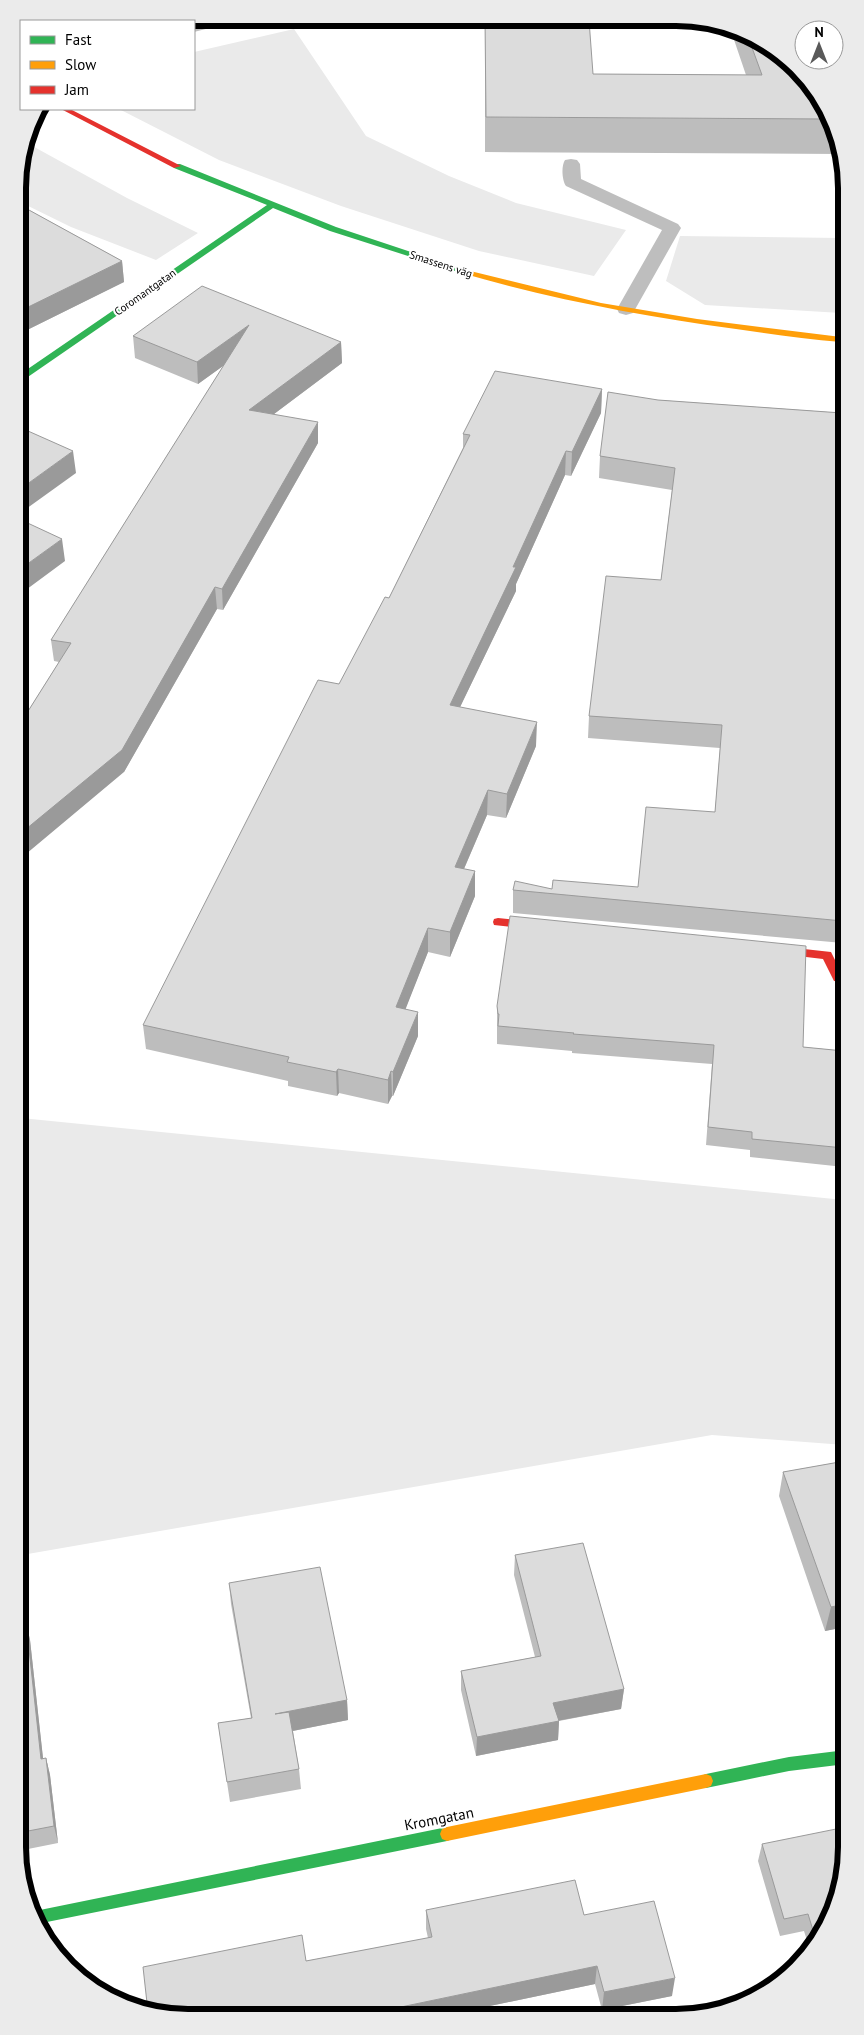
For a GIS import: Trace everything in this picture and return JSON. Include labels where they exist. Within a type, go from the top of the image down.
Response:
[{"type":"street","name":"Smassens väg","points":[[67,110],[180,167],[272,205],[333,229],[505,284],[626,310],[743,328],[838,340]]},
{"type":"street","name":"Coromantgatan","points":[[27,373],[272,205]]},
{"type":"street","points":[[498,922],[556,928]]},
{"type":"street","points":[[759,948],[827,955],[838,977]]},
{"type":"street","name":"Kromgatan","points":[[42,1916],[789,1764],[837,1758]]},
{"type":"lane","points":[[571,164],[572,182],[672,228],[626,310]]},
{"type":"shaded area","points":[[294,29],[366,136],[449,176],[516,203],[626,230],[594,276],[479,251],[341,206],[219,160],[121,110],[195,110],[195,52]]},
{"type":"shaded area","points":[[32,146],[127,198],[198,233],[156,260],[71,227],[27,205],[27,178]]},
{"type":"shaded area","points":[[680,236],[838,238],[838,313],[705,305],[666,281]]},
{"type":"shaded area","points":[[26,1119],[837,1199],[837,1444],[712,1435],[26,1554]]},
{"type":"building","points":[[485,26],[589,26],[593,74],[762,75],[751,45],[766,54],[790,74],[816,107],[822,119],[486,117]]},
{"type":"building","points":[[27,209],[122,261],[27,308]]},
{"type":"building","points":[[202,286],[341,342],[249,410],[318,422],[222,589],[215,587],[122,750],[27,829],[27,713],[71,643],[51,640],[249,325],[197,362],[133,336]]},
{"type":"building","points":[[495,371],[602,389],[572,452],[566,451],[513,567],[516,567],[450,705],[537,722],[507,794],[488,790],[455,867],[475,871],[450,932],[428,928],[396,1007],[418,1012],[393,1072],[391,1071],[388,1080],[338,1069],[336,1072],[287,1062],[289,1057],[143,1025],[318,680],[339,684],[385,597],[389,598],[470,435],[463,434]]},
{"type":"building","points":[[608,392],[658,400],[838,413],[838,920],[513,890],[515,881],[552,889],[553,880],[638,887],[646,807],[715,812],[722,725],[589,716],[606,576],[661,580],[675,468],[600,456]]},
{"type":"building","points":[[27,430],[73,451],[27,484]]},
{"type":"building","points":[[27,523],[62,539],[27,564]]},
{"type":"building","points":[[510,916],[806,946],[803,1047],[837,1050],[837,1147],[752,1139],[752,1132],[708,1127],[714,1045],[498,1026],[499,1014],[497,1006]]},
{"type":"building","points":[[837,1462],[837,1606],[831,1607],[783,1472]]},
{"type":"building","points":[[583,1543],[624,1689],[553,1703],[559,1721],[477,1737],[461,1671],[541,1656],[515,1555]]},
{"type":"building","points":[[320,1567],[347,1700],[275,1714],[289,1712],[299,1769],[227,1782],[218,1723],[252,1718],[229,1583]]},
{"type":"building","points":[[26,1623],[41,1759],[46,1758],[54,1826],[26,1831]]},
{"type":"building","points":[[837,1829],[835,1878],[825,1909],[813,1932],[808,1914],[784,1919],[762,1844]]},
{"type":"building","points":[[575,1880],[584,1915],[654,1901],[675,1978],[604,1992],[597,1966],[391,2009],[189,2009],[157,2006],[147,2003],[143,1967],[302,1935],[306,1961],[432,1937],[426,1910]]},
{"type":"traffic: fast","points":[[177,166],[333,229],[461,270]]},
{"type":"traffic: fast","points":[[27,374],[272,205]]},
{"type":"traffic: fast","points":[[706,1781],[789,1764],[837,1758]]},
{"type":"traffic: fast","points":[[42,1916],[447,1834]]},
{"type":"traffic: slow","points":[[461,270],[507,284],[649,314],[838,340]]},
{"type":"traffic: slow","points":[[447,1834],[706,1781]]},
{"type":"traffic: jam","points":[[67,110],[177,166]]},
{"type":"traffic: jam","points":[[498,922],[546,927]]},
{"type":"traffic: jam","points":[[768,949],[827,955],[838,977]]}]
